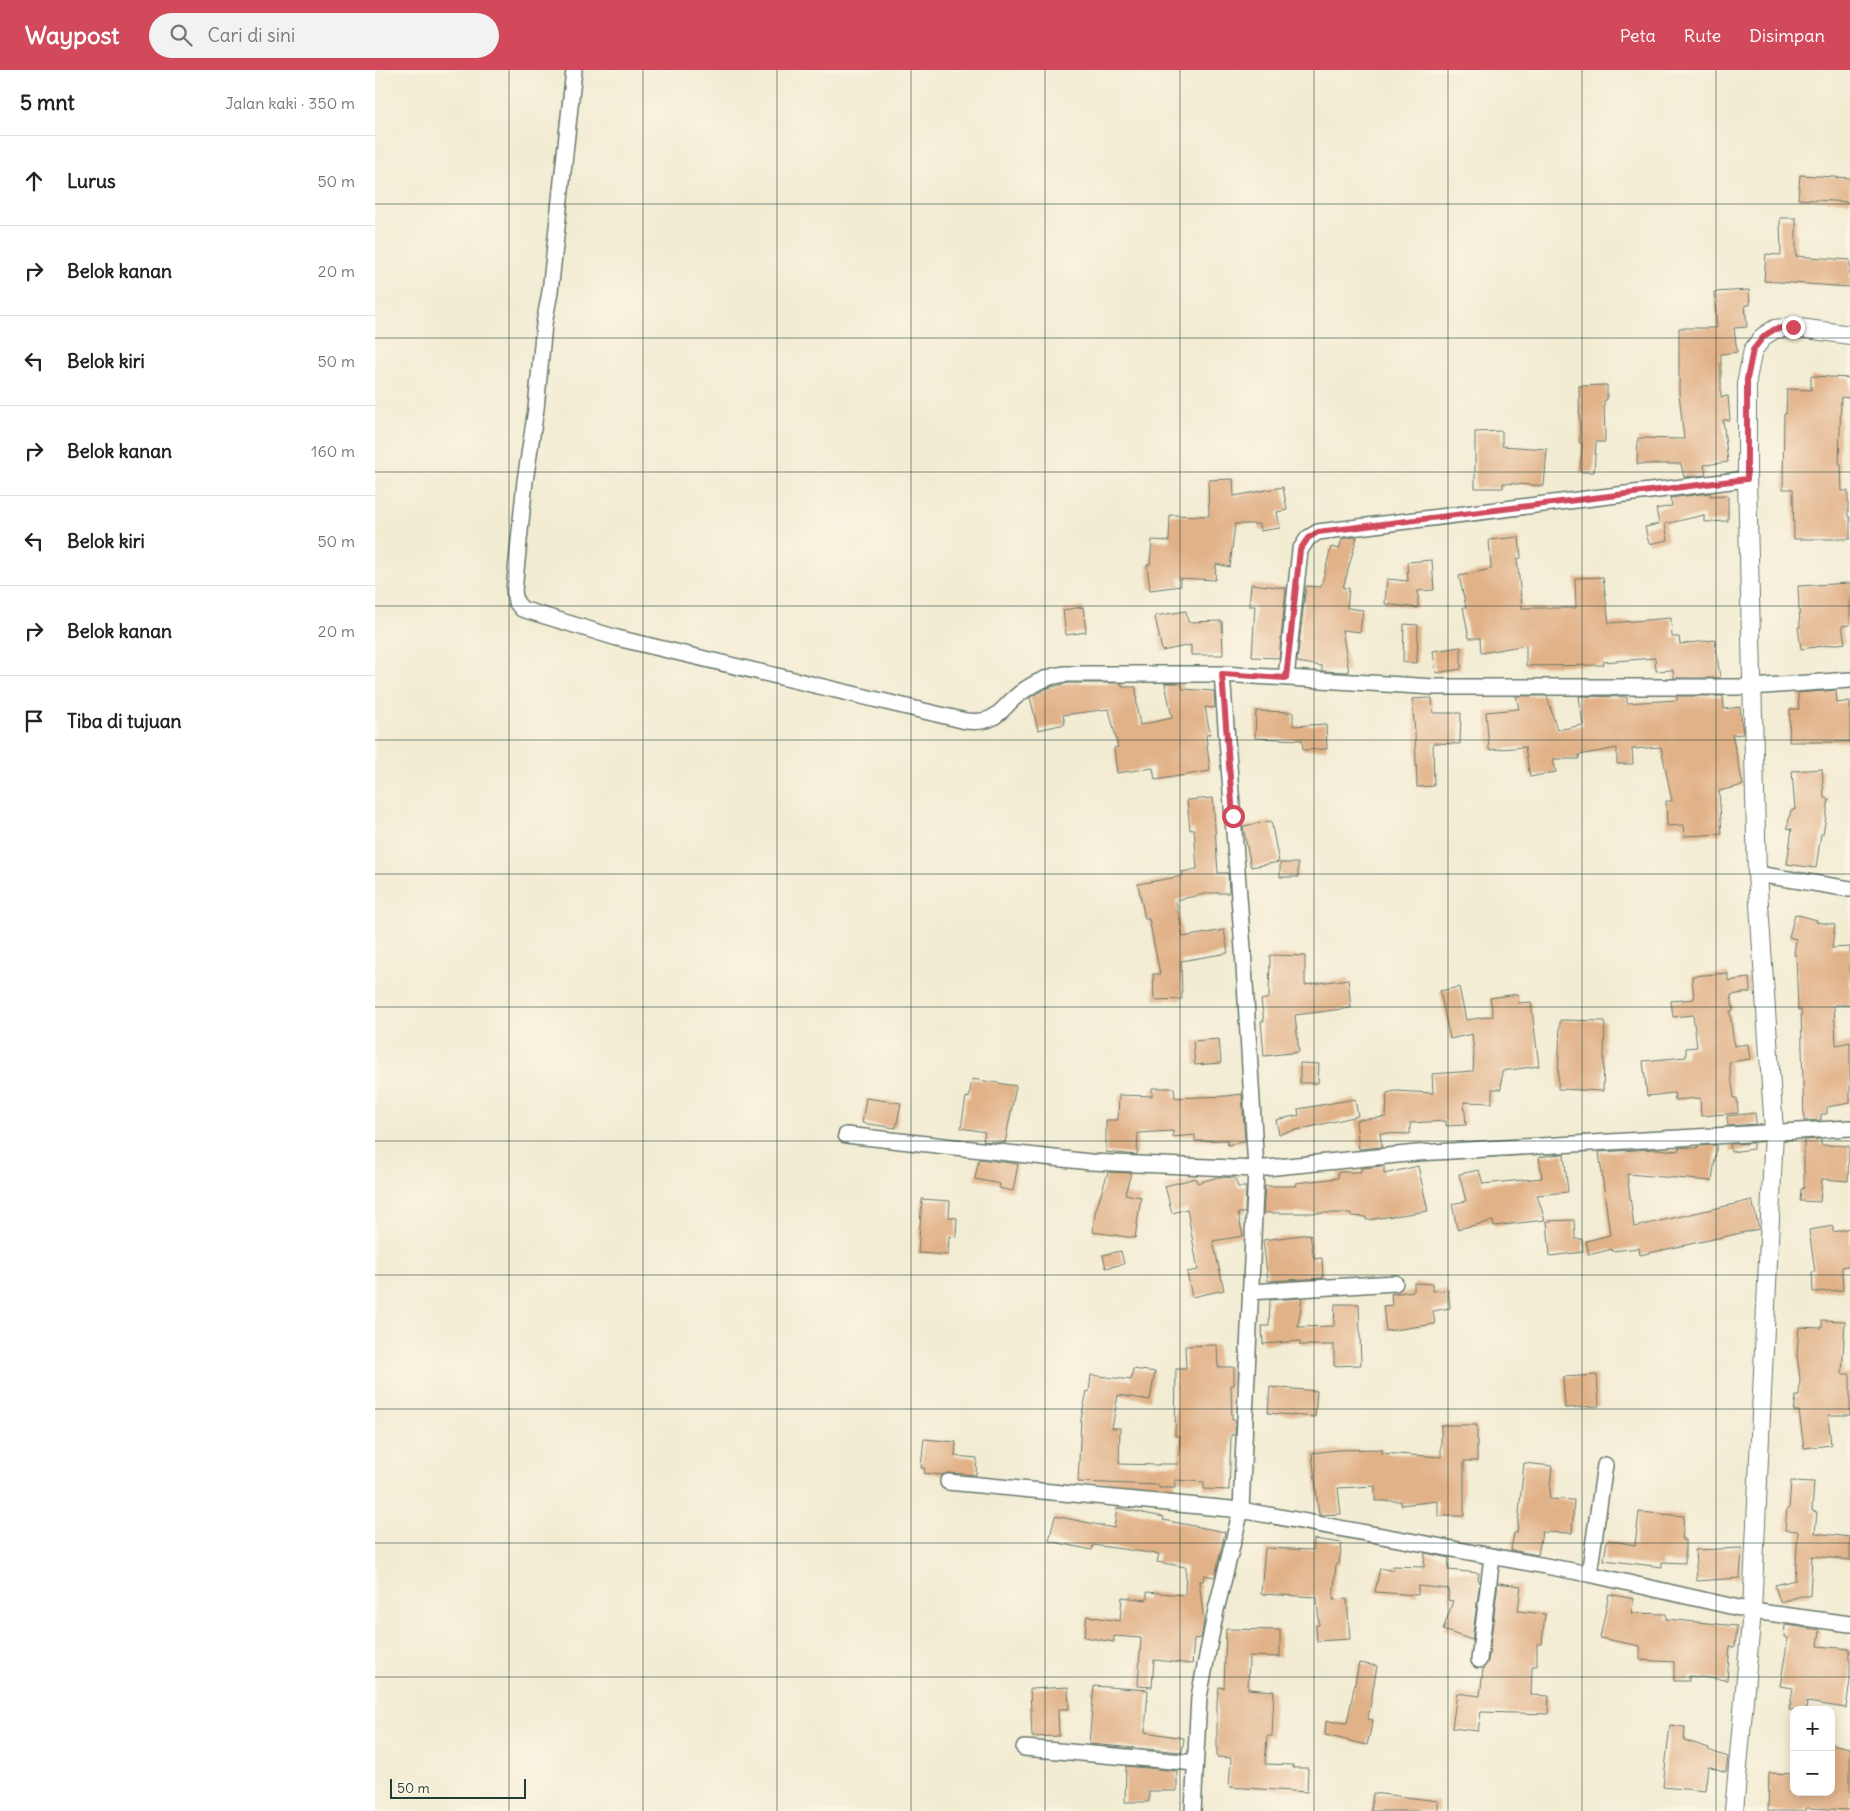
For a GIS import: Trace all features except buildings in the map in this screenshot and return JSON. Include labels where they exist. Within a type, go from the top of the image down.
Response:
[{"type":"street","points":[[574,70],[550,292],[544,324],[536,410],[522,509],[514,590],[516,602],[522,608],[617,638],[966,721],[977,722],[999,715],[1017,696],[1033,684],[1052,676],[1065,674],[1222,674],[1434,687],[1751,687],[1850,680]]},
{"type":"street","points":[[1734,1811],[1752,1611],[1774,1131],[1757,874],[1751,687],[1747,379],[1753,350],[1764,336],[1775,329],[1793,327],[1850,335]]},
{"type":"street","points":[[1286,678],[1300,550],[1308,538],[1318,532],[1747,479]]},
{"type":"street","points":[[1193,1811],[1199,1697],[1216,1610],[1241,1510],[1256,1169],[1243,949],[1222,674]]},
{"type":"street","points":[[1757,874],[1850,889]]},
{"type":"street","points":[[846,1135],[1090,1162],[1256,1169],[1417,1153],[1850,1128]]},
{"type":"street","points":[[1250,1292],[1395,1283]]},
{"type":"street","points":[[1589,1574],[1605,1466]]},
{"type":"street","points":[[948,1482],[1241,1510],[1589,1574],[1752,1611],[1850,1624]]},
{"type":"street","points":[[1479,1660],[1492,1557]]},
{"type":"street","points":[[1024,1748],[1195,1762]]},
{"type":"route","points":[[1233,816],[1222,674],[1286,678],[1300,550],[1308,538],[1318,532],[1747,479],[1747,379],[1753,350],[1764,336],[1775,329],[1793,327]]}]
